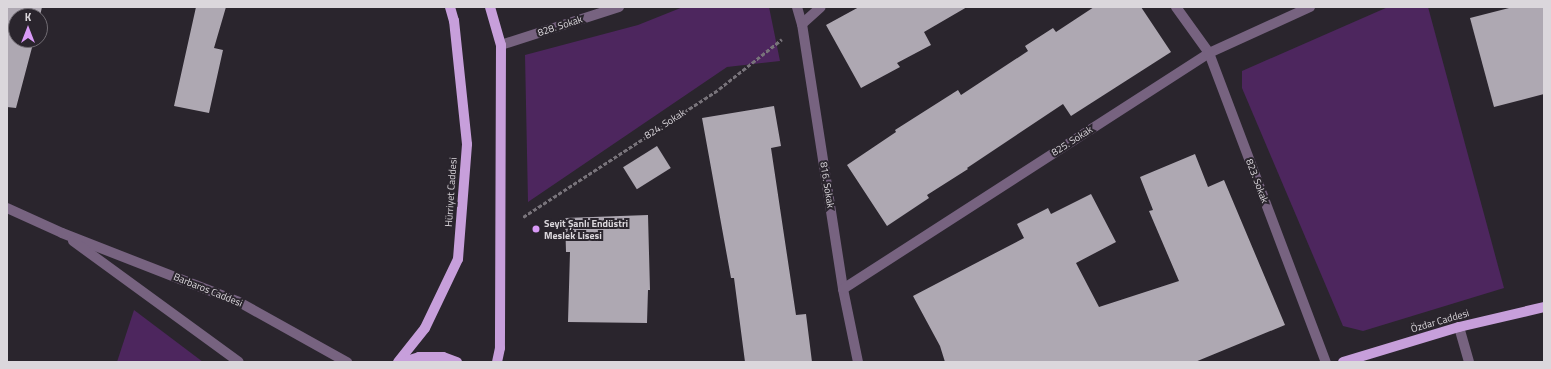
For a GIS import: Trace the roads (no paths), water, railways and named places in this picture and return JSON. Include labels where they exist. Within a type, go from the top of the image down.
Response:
[{"type":"main road","name":"Hürriyet Caddesi","points":[[398,362],[426,328],[458,259],[467,144],[454,20],[450,7]]},
{"type":"main road","points":[[490,7],[501,45],[500,348],[497,362]]},
{"type":"main road","name":"Özdar Caddesi","points":[[1343,362],[1459,328],[1544,307]]},
{"type":"main road","points":[[403,362],[419,357],[442,357],[457,362]]},
{"type":"street","name":"828. Sokak","points":[[501,45],[619,7]]},
{"type":"street","name":"816. Sokak","points":[[797,7],[802,24],[843,288],[858,362]]},
{"type":"street","points":[[802,24],[821,7]]},
{"type":"street","name":"823. Sokak","points":[[1176,7],[1209,53],[1326,362]]},
{"type":"street","name":"825. Sokak","points":[[843,288],[1209,53],[1310,7]]},
{"type":"street","name":"Barbaros Caddesi","points":[[7,208],[62,233],[239,302],[347,362]]},
{"type":"street","name":"Barbaros Caddesi","points":[[62,233],[239,362]]},
{"type":"street","points":[[1459,328],[1469,362]]},
{"type":"place","name":"Seyit Şanlı Endüstri Meslek Lisesi","points":[[536,229]]}]
